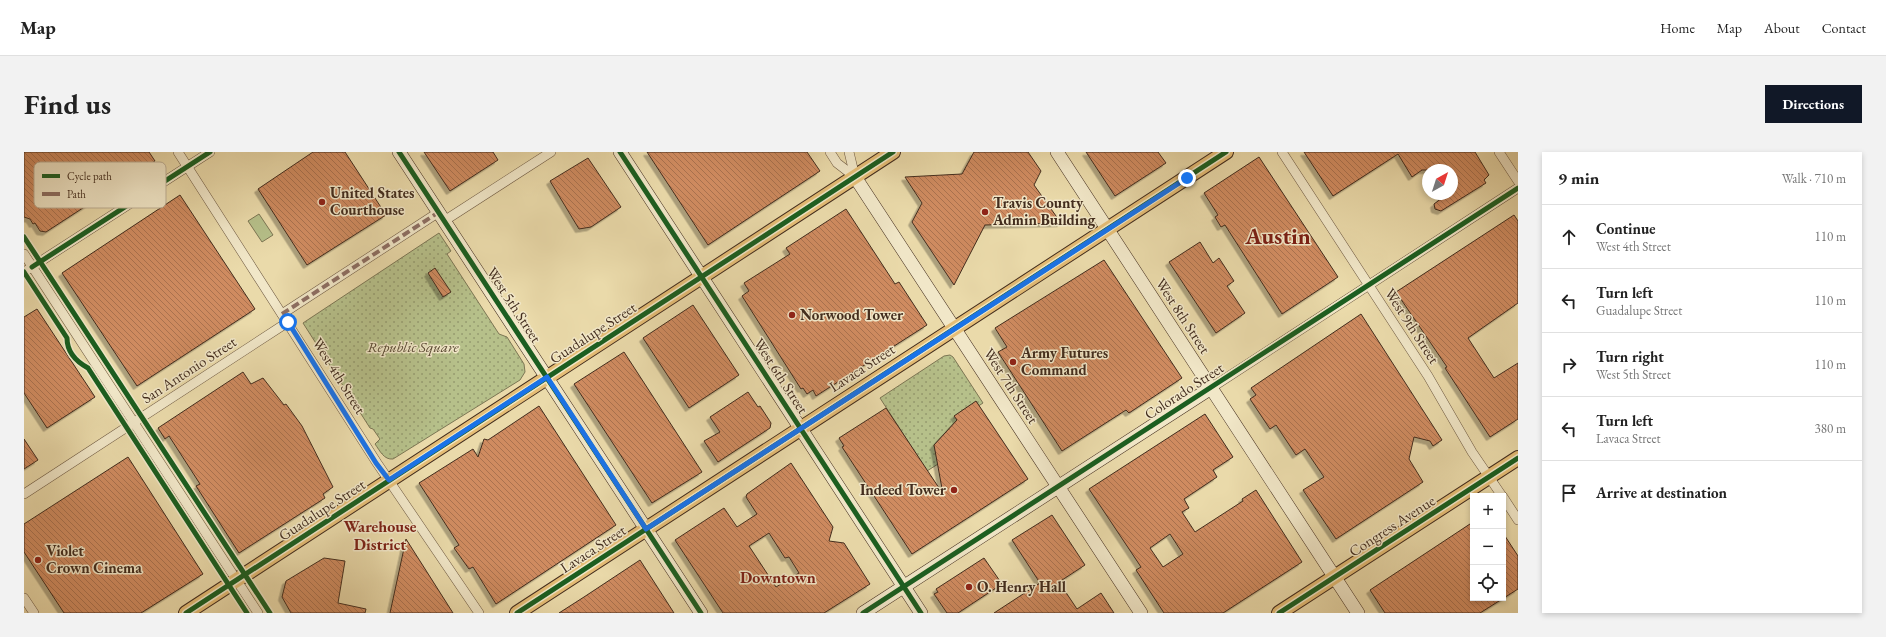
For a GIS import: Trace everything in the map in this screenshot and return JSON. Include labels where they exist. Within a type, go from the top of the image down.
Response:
[{"type":"main road","name":"West 5th Street","points":[[399,152],[701,613]]},
{"type":"main road","name":"West 6th Street","points":[[620,152],[921,613]]},
{"type":"main road","name":"Guadalupe Street","points":[[186,613],[893,152]]},
{"type":"main road","name":"West 8th Street","points":[[1057,152],[1358,613]]},
{"type":"main road","name":"Lavaca Street","points":[[517,613],[1226,152]]},
{"type":"main road","name":"West 7th Street","points":[[855,177],[1141,613]]},
{"type":"main road","name":"Colorado Street","points":[[863,613],[1211,388]]},
{"type":"main road","name":"Congress Avenue","points":[[1279,613],[1518,458]]},
{"type":"street","name":"West 4th Street","points":[[178,152],[288,322],[376,463],[479,613]]},
{"type":"street","points":[[166,180],[210,152]]},
{"type":"street","points":[[282,314],[551,152]]},
{"type":"street","name":"West 7th Street","points":[[830,152],[837,163],[855,177]]},
{"type":"street","name":"West 7th Street","points":[[849,152],[855,177]]},
{"type":"street","name":"West 9th Street","points":[[1282,152],[1428,376],[1472,452],[1500,493]]},
{"type":"street","points":[[1499,152],[1518,181]]},
{"type":"street","name":"Colorado Street","points":[[1211,388],[1518,188]]},
{"type":"street","points":[[24,272],[123,208]]},
{"type":"street","points":[[24,254],[258,613]]},
{"type":"street","name":"San Antonio Street","points":[[24,494],[288,322]]},
{"type":"street","name":"West 9th Street","points":[[1506,502],[1518,520]]},
{"type":"street","points":[[24,598],[34,613]]},
{"type":"green space","points":[[259,214],[273,235],[262,242],[248,221]]},
{"type":"green space","name":"Republic Square","points":[[439,233],[451,251],[447,254],[499,334],[507,337],[524,364],[525,372],[520,380],[393,459],[390,459],[382,454],[375,444],[380,439],[373,429],[370,428],[303,323]]},
{"type":"green space","points":[[950,355],[953,357],[983,403],[957,420],[934,445],[938,464],[927,471],[880,398],[944,356]]},
{"type":"building","points":[[24,152],[149,152],[155,161],[34,162],[34,208],[83,208],[46,232],[40,231],[35,223],[33,224],[30,219],[24,217]]},
{"type":"building","name":"United States Courthouse","points":[[313,152],[345,152],[386,215],[307,265],[258,189]]},
{"type":"building","points":[[424,152],[493,152],[498,160],[450,191]]},
{"type":"building","points":[[647,152],[807,152],[820,171],[708,245]]},
{"type":"building","name":"Travis County Admin Building","points":[[974,152],[1028,152],[1041,171],[1034,185],[1061,223],[985,225],[954,285],[912,222],[922,203],[905,177],[962,174]]},
{"type":"building","points":[[1086,152],[1158,152],[1166,163],[1115,196]]},
{"type":"building","points":[[1304,152],[1475,152],[1489,175],[1484,180],[1486,183],[1441,211],[1435,209],[1434,204],[1439,200],[1458,200],[1458,164],[1422,164],[1422,170],[1412,177],[1398,154],[1333,196]]},
{"type":"building","points":[[1259,157],[1338,277],[1282,314],[1225,225],[1221,227],[1215,217],[1218,215],[1204,193]]},
{"type":"building","points":[[588,158],[621,207],[591,227],[579,229],[550,181]]},
{"type":"building","points":[[180,195],[255,309],[137,386],[62,273],[160,208],[166,208],[166,204]]},
{"type":"building","points":[[846,209],[895,284],[899,282],[927,325],[816,396],[813,390],[807,394],[803,388],[801,389],[742,296],[749,291],[744,283],[790,254],[786,248]]},
{"type":"building","points":[[1514,215],[1518,221],[1518,303],[1468,338],[1494,378],[1518,363],[1518,419],[1490,437],[1445,368],[1447,367],[1396,292]]},
{"type":"building","points":[[1200,242],[1213,263],[1219,258],[1234,281],[1227,286],[1245,313],[1216,333],[1169,262]]},
{"type":"building","points":[[1104,260],[1182,378],[1129,413],[1126,410],[1062,451],[998,352],[1007,347],[995,328]]},
{"type":"building","points":[[435,268],[451,292],[443,297],[428,273]]},
{"type":"building","points":[[693,305],[739,375],[689,408],[643,338]]},
{"type":"building","points":[[37,309],[95,397],[47,428],[24,393],[24,317]]},
{"type":"building","points":[[1361,314],[1442,440],[1433,446],[1430,441],[1414,437],[1409,459],[1423,482],[1336,539],[1303,490],[1324,477],[1305,449],[1296,455],[1276,425],[1270,429],[1250,399],[1256,395],[1251,388]]},
{"type":"building","points":[[624,352],[702,472],[652,503],[574,384]]},
{"type":"building","points":[[243,372],[251,384],[263,378],[284,405],[286,404],[302,426],[333,487],[323,494],[325,498],[239,553],[196,486],[200,484],[169,436],[165,439],[158,428]]},
{"type":"building","points":[[748,392],[758,407],[760,406],[771,423],[770,428],[718,462],[704,441],[720,432],[710,417]]},
{"type":"building","name":"Indeed Tower","points":[[976,401],[1028,479],[912,554],[842,447],[844,446],[839,438],[886,408],[943,494],[934,445],[957,420],[954,416]]},
{"type":"building","points":[[539,406],[616,525],[496,604],[473,567],[469,569],[454,548],[459,545],[419,483],[473,449],[478,457],[484,439],[488,440]]},
{"type":"building","points":[[1205,414],[1233,457],[1213,470],[1217,477],[1184,499],[1189,508],[1182,512],[1195,532],[1243,501],[1242,499],[1256,490],[1302,562],[1223,613],[1164,613],[1136,570],[1141,567],[1089,489]],"holes":[[[1170,534],[1183,554],[1163,567],[1150,548]]]},
{"type":"building","points":[[24,439],[38,460],[24,469]]},
{"type":"building","points":[[128,457],[203,574],[141,613],[64,613],[24,552],[24,524]]},
{"type":"building","points":[[791,463],[833,527],[829,541],[844,543],[870,584],[824,613],[723,613],[675,540],[724,508],[737,527],[757,514],[746,497],[747,494]],"holes":[[[769,533],[785,558],[789,557],[799,573],[776,587],[749,546]]]},
{"type":"building","points":[[1052,515],[1085,565],[1059,582],[1077,609],[1101,593],[1114,613],[994,613],[1040,583],[1012,540]]},
{"type":"building","points":[[1470,524],[1470,601],[1499,601],[1480,613],[1385,613],[1370,590]]},
{"type":"building","points":[[1506,538],[1518,556],[1518,589],[1506,597]]},
{"type":"building","points":[[406,539],[453,613],[390,613]]},
{"type":"building","points":[[324,558],[345,561],[338,603],[366,609],[365,613],[291,613],[282,597],[286,581]]},
{"type":"building","name":"O. Henry Hall","points":[[984,558],[1002,584],[958,613],[947,613],[934,594],[938,592],[936,589]]},
{"type":"building","points":[[640,560],[674,613],[559,613],[584,597]]},
{"type":"marked path","points":[[282,314],[439,212]]},
{"type":"cycle path","points":[[166,180],[210,152]]},
{"type":"cycle path","points":[[399,152],[701,613]]},
{"type":"cycle path","points":[[620,152],[921,613]]},
{"type":"cycle path","points":[[186,613],[893,152]]},
{"type":"cycle path","points":[[517,613],[1226,152]]},
{"type":"cycle path","points":[[863,613],[1518,188]]},
{"type":"cycle path","points":[[32,267],[123,208]]},
{"type":"cycle path","points":[[24,237],[270,613]]},
{"type":"cycle path","points":[[24,272],[67,338],[67,343],[73,356],[88,368],[247,613]]},
{"type":"cycle path","points":[[1279,613],[1518,458]]},
{"type":"place","name":"United States Courthouse","points":[[322,202]]},
{"type":"place","name":"Travis County Admin Building","points":[[985,212]]},
{"type":"place","name":"Norwood Tower","points":[[792,315]]},
{"type":"place","name":"Army Futures Command","points":[[1013,362]]},
{"type":"place","name":"Indeed Tower","points":[[954,490]]},
{"type":"place","name":"Violet Crown Cinema","points":[[38,560]]},
{"type":"place","name":"O. Henry Hall","points":[[969,587]]},
{"type":"district","name":"Austin","points":[[1278,236]]},
{"type":"district","name":"Warehouse District","points":[[380,535]]},
{"type":"district","name":"Downtown","points":[[778,577]]},
{"type":"route","points":[[288,322],[376,463],[389,480],[547,377],[646,529],[1187,178]]}]
